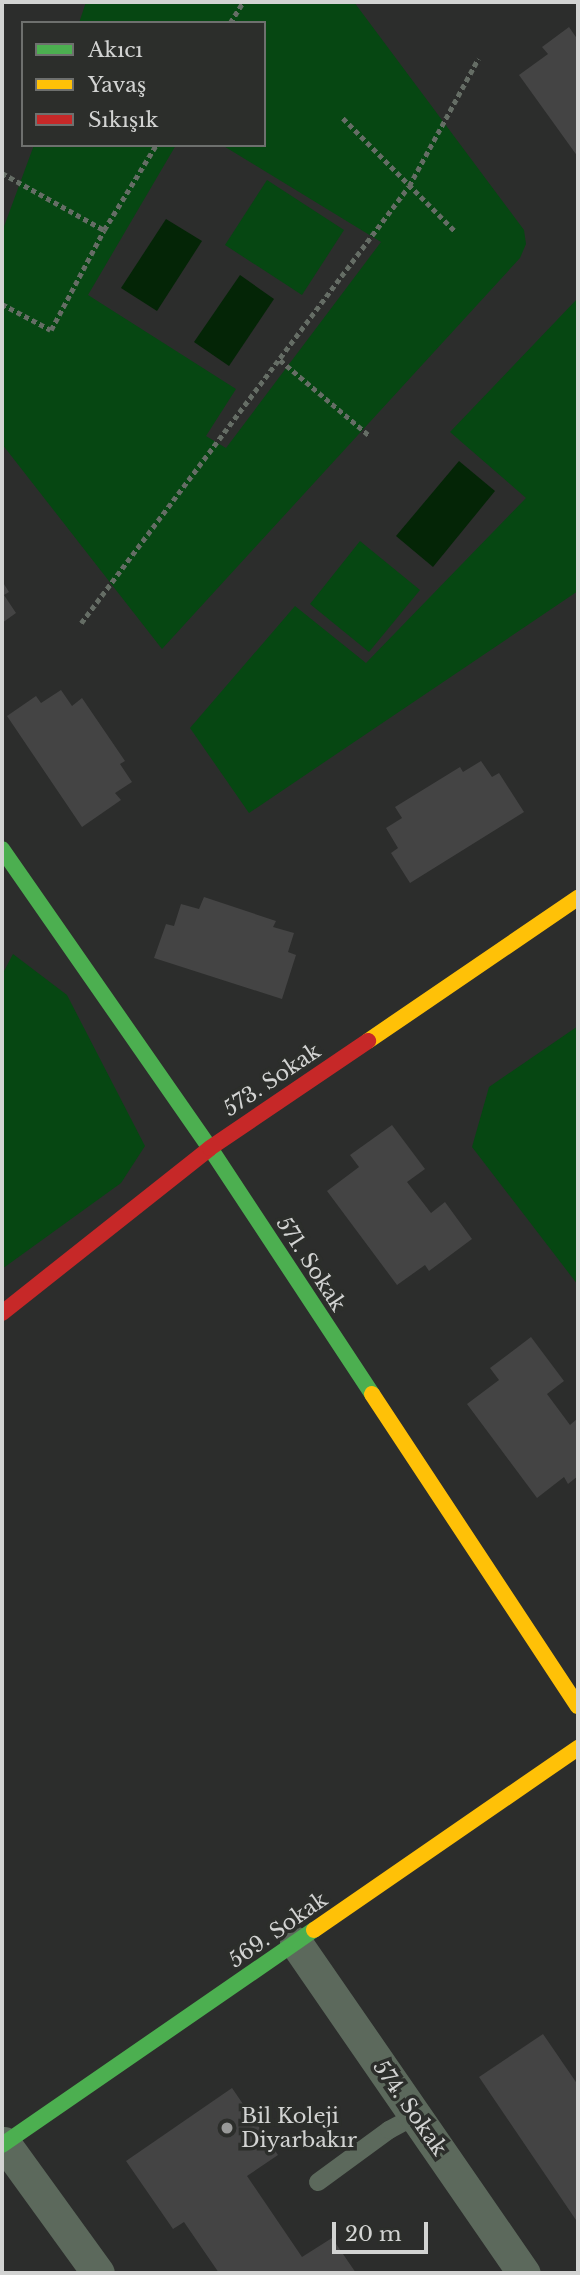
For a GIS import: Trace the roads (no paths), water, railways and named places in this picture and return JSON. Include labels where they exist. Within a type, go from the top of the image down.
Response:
[{"type":"street","name":"571. Sokak","points":[[2,849],[210,1149],[578,1706]]},
{"type":"street","name":"573. Sokak","points":[[2,1313],[210,1149],[578,898]]},
{"type":"street","name":"569. Sokak","points":[[3,2144],[578,1748]]},
{"type":"street","name":"574. Sokak","points":[[296,1943],[524,2273]]},
{"type":"street","points":[[3,2144],[98,2273]]},
{"type":"lane","points":[[318,2182],[389,2130],[415,2116]]},
{"type":"place","name":"Bil Koleji Diyarbakır","points":[[227,2128]]}]
